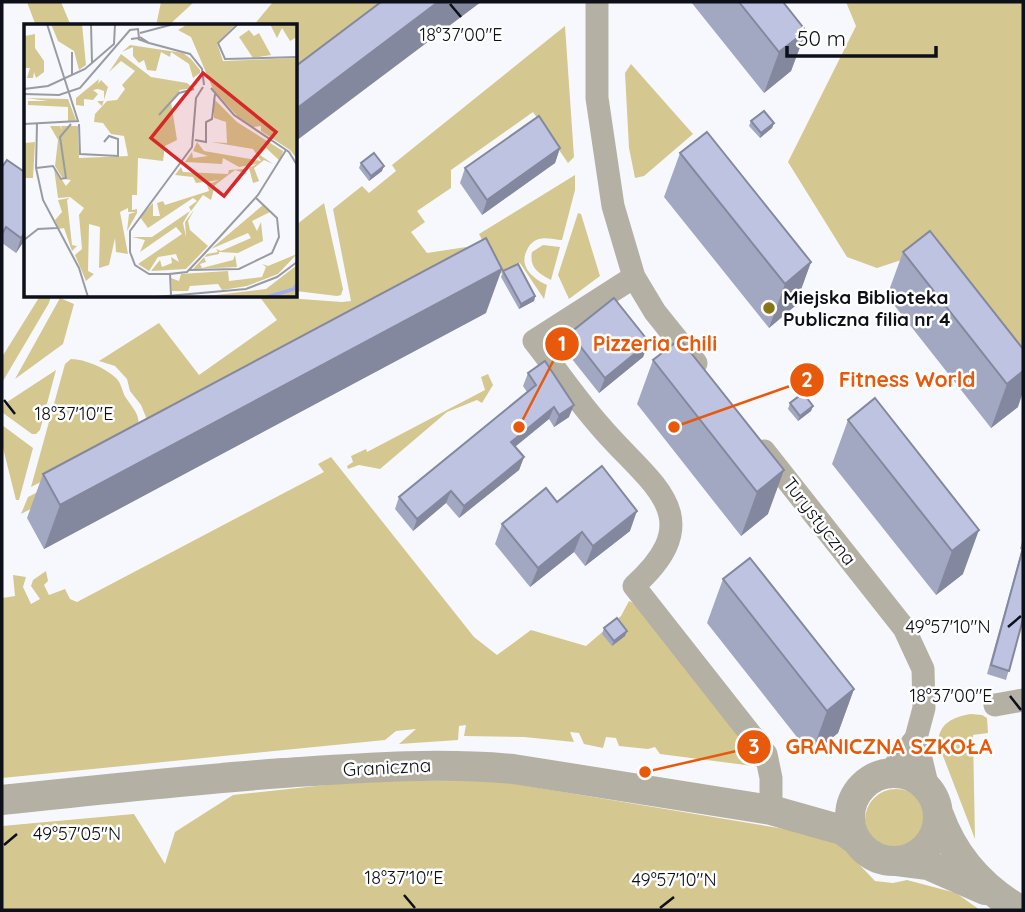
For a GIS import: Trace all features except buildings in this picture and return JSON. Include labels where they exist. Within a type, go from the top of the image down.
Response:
[{"type":"street","points":[[597,2],[597,98],[612,206],[634,276],[655,312],[712,383]]},
{"type":"street","points":[[634,276],[534,341],[598,425],[645,472],[670,511],[671,539],[653,569],[634,586],[766,754],[771,778],[771,810]]},
{"type":"street","name":"Turystyczna","points":[[752,435],[904,628],[923,669],[924,708],[916,738],[889,773]]},
{"type":"street","points":[[995,705],[1023,700]]},
{"type":"street","name":"Turystyczna","points":[[916,738],[933,802]]},
{"type":"street","name":"Graniczna","points":[[2,800],[153,783],[428,764],[513,769],[771,810],[842,831],[857,841]]},
{"type":"street","points":[[992,892],[948,840],[933,802],[918,779],[889,773],[875,777],[862,786],[850,813],[851,828],[857,841],[873,855],[893,861],[928,865],[992,892],[1020,910]]},
{"type":"street","name":"Graniczna","points":[[771,810],[854,799]]},
{"type":"street","points":[[893,861],[907,859],[925,848],[936,830],[933,802]]},
{"type":"shaded area","points":[[27,2],[61,2],[70,24],[35,24]]},
{"type":"shaded area","points":[[161,2],[194,2],[170,24],[156,24]]},
{"type":"shaded area","points":[[273,2],[418,2],[298,92],[298,24],[255,24]]},
{"type":"shaded area","points":[[846,2],[1023,2],[1023,369],[929,251],[877,268],[847,257],[788,162],[856,26]]},
{"type":"shaded area","points":[[565,26],[574,157],[568,163],[533,112],[451,170],[451,188],[417,211],[425,222],[411,232],[427,253],[473,246],[483,271],[21,514],[28,497],[131,444],[148,422],[141,405],[130,391],[127,379],[115,366],[99,361],[159,323],[199,375],[277,320],[260,298],[351,301],[333,209],[362,186],[369,193],[396,171],[392,165]]},
{"type":"shaded area","points":[[631,64],[693,134],[644,176],[635,178],[629,148],[625,73]]},
{"type":"shaded area","points":[[575,175],[575,190],[562,240],[537,240],[529,246],[525,256],[524,262],[529,272],[547,285],[544,299],[520,263],[500,274],[479,234]]},
{"type":"shaded area","points":[[324,203],[343,289],[341,295],[298,291],[298,223]]},
{"type":"shaded area","points":[[578,213],[581,214],[600,276],[569,299],[558,275]]},
{"type":"shaded area","points":[[543,245],[560,247],[551,280],[538,272],[532,262],[532,252]]},
{"type":"shaded area","points":[[39,298],[50,298],[3,381],[2,357]]},
{"type":"shaded area","points":[[60,298],[74,304],[63,344],[15,379]]},
{"type":"shaded area","points":[[71,359],[95,365],[116,378],[137,414],[137,433],[31,487],[65,364]]},
{"type":"shaded area","points":[[56,370],[40,430],[32,434],[3,413],[4,404]]},
{"type":"shaded area","points":[[488,374],[493,385],[482,403],[477,400],[447,412],[380,469],[359,465],[348,469],[347,466],[353,462],[351,456],[366,449],[367,452],[485,390],[481,377]]},
{"type":"shaded area","points":[[2,425],[33,448],[19,500],[16,500],[2,444]]},
{"type":"shaded area","points":[[331,457],[474,637],[497,655],[531,630],[586,646],[621,616],[629,601],[643,607],[753,746],[761,767],[660,754],[655,747],[648,749],[619,746],[616,738],[606,737],[603,748],[584,744],[579,733],[570,732],[574,742],[524,737],[464,736],[466,725],[459,726],[458,740],[399,744],[416,729],[396,731],[385,740],[2,778],[2,598],[15,596],[13,575],[26,577],[23,587],[31,604],[40,599],[31,586],[33,580],[46,571],[48,581],[44,585],[49,595],[65,589],[70,599],[77,602],[324,472],[318,464]]},
{"type":"shaded area","points":[[971,714],[987,718],[988,733],[973,735],[975,839],[938,743],[941,730],[948,722]]},
{"type":"shaded area","points":[[492,780],[833,837],[875,881],[893,883],[907,880],[956,893],[980,910],[2,910],[2,826],[134,814],[165,864],[175,832],[233,795],[363,781]]},
{"type":"shaded area","points":[[896,789],[908,791],[918,798],[925,808],[925,832],[918,842],[908,849],[896,851],[884,849],[874,842],[867,832],[865,820],[867,808],[874,798],[884,791]]},
{"type":"place","name":"Miejska Biblioteka Publiczna filia nr 4","points":[[769,308]]},
{"type":"place","name":"Pizzeria Chili","points":[[519,427]]},
{"type":"place","name":"Fitness World","points":[[674,427]]},
{"type":"place","name":"GRANICZNA SZKOŁA","points":[[645,772]]}]
